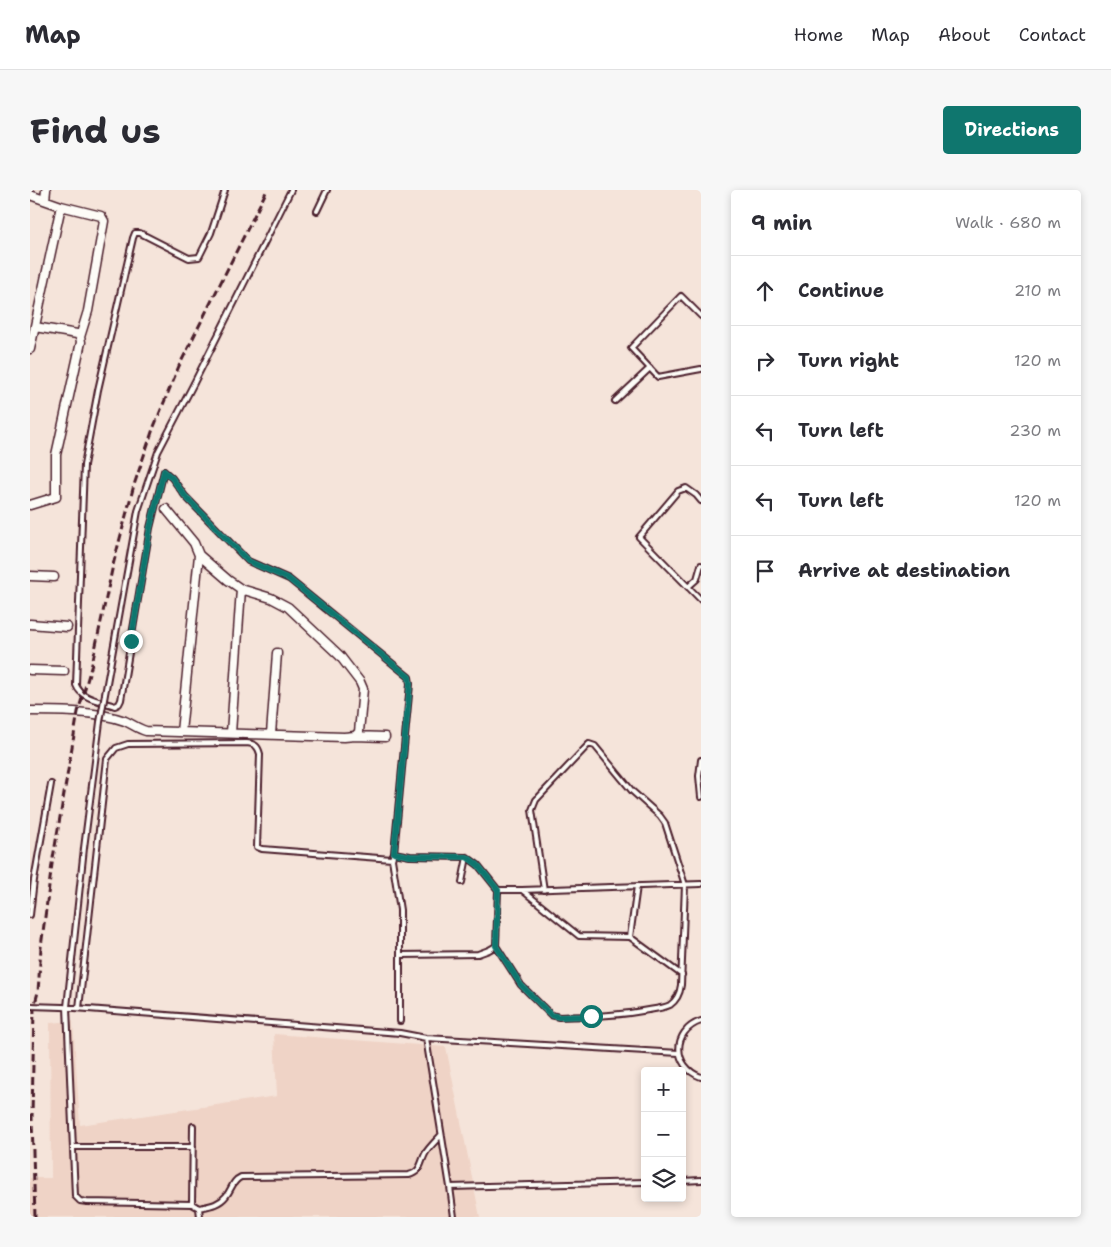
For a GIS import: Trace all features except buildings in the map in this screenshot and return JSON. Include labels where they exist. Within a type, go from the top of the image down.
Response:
[{"type":"street","points":[[45,200],[46,190]]},
{"type":"street","points":[[30,195],[61,206],[101,216],[104,221],[88,311],[80,337],[81,342],[56,456],[56,497],[30,505]]},
{"type":"street","points":[[30,349],[61,206]]},
{"type":"street","points":[[36,327],[77,334],[80,337]]},
{"type":"street","points":[[166,509],[194,543],[199,555],[241,589],[271,598],[288,607],[326,642],[353,671],[363,689],[359,732],[354,736]]},
{"type":"street","points":[[181,732],[199,555]]},
{"type":"street","points":[[30,576],[54,577]]},
{"type":"street","points":[[232,733],[241,589]]},
{"type":"street","points":[[30,624],[67,627]]},
{"type":"street","points":[[271,734],[277,654]]},
{"type":"street","points":[[30,670],[64,671]]},
{"type":"street","points":[[30,711],[93,714],[126,721],[146,731],[385,737]]},
{"type":"lane","points":[[225,190],[211,233],[199,257],[189,258],[140,233],[135,233],[133,238],[98,390],[84,465],[76,685],[81,694],[115,706],[119,704],[150,528],[164,471],[172,478],[185,496],[248,561],[289,579],[409,677],[410,684],[392,860],[400,910],[400,1021]]},
{"type":"lane","points":[[291,190],[158,452],[138,511],[100,722],[65,1007],[74,1147],[75,1196],[80,1200],[192,1204],[199,1208],[212,1206],[220,1201],[226,1196],[235,1181],[241,1177],[409,1175],[415,1174],[418,1171],[425,1155],[441,1135]]},
{"type":"lane","points":[[317,212],[327,190]]},
{"type":"lane","points":[[701,316],[681,296],[631,348],[658,377],[701,369]]},
{"type":"lane","points":[[615,401],[650,368]]},
{"type":"lane","points":[[701,501],[686,488],[678,491],[639,537],[701,600]]},
{"type":"lane","points":[[688,587],[697,579],[701,565]]},
{"type":"lane","points":[[78,1008],[107,759],[116,748],[128,744],[254,744],[260,754],[257,847],[262,849],[392,860]]},
{"type":"lane","points":[[394,853],[410,856],[467,857],[478,865],[498,890],[496,946],[521,985],[551,1015],[559,1017],[622,1015],[660,1008],[671,1004],[680,994],[685,884],[665,823],[632,790],[595,746],[588,744],[536,800],[532,810],[544,890]]},
{"type":"lane","points":[[701,760],[699,776],[701,797]]},
{"type":"lane","points":[[30,915],[34,880],[51,784]]},
{"type":"lane","points":[[462,882],[467,857]]},
{"type":"lane","points":[[498,890],[701,884]]},
{"type":"lane","points":[[630,937],[637,886]]},
{"type":"lane","points":[[522,890],[579,936],[630,937],[682,975]]},
{"type":"lane","points":[[400,955],[478,954],[496,946]]},
{"type":"lane","points":[[30,1006],[65,1007],[400,1033],[426,1038],[679,1053]]},
{"type":"lane","points":[[701,1021],[690,1026],[683,1034],[679,1043],[681,1061],[692,1074],[701,1078]]},
{"type":"lane","points":[[426,1038],[454,1217]]},
{"type":"lane","points":[[192,1204],[193,1126]]},
{"type":"lane","points":[[74,1147],[193,1147]]},
{"type":"lane","points":[[686,1181],[701,1180]]},
{"type":"lane","points":[[450,1187],[641,1182]]},
{"type":"lane","points":[[199,1208],[200,1217]]},
{"type":"shaded area","points":[[73,1021],[80,1125],[277,1096],[274,1034],[446,1047],[480,1217],[30,1217],[30,1178],[51,1178],[50,1023]]},
{"type":"railway","points":[[35,1217],[32,1119],[34,1007],[38,992],[41,947],[52,864],[78,712],[92,664],[113,565],[134,485],[153,429],[179,366],[267,190]]},
{"type":"route","points":[[131,641],[150,528],[164,471],[172,478],[185,496],[248,561],[255,566],[270,570],[289,579],[409,677],[410,684],[394,853],[410,856],[467,857],[478,865],[498,890],[496,946],[521,985],[551,1015],[559,1017],[591,1016]]}]
